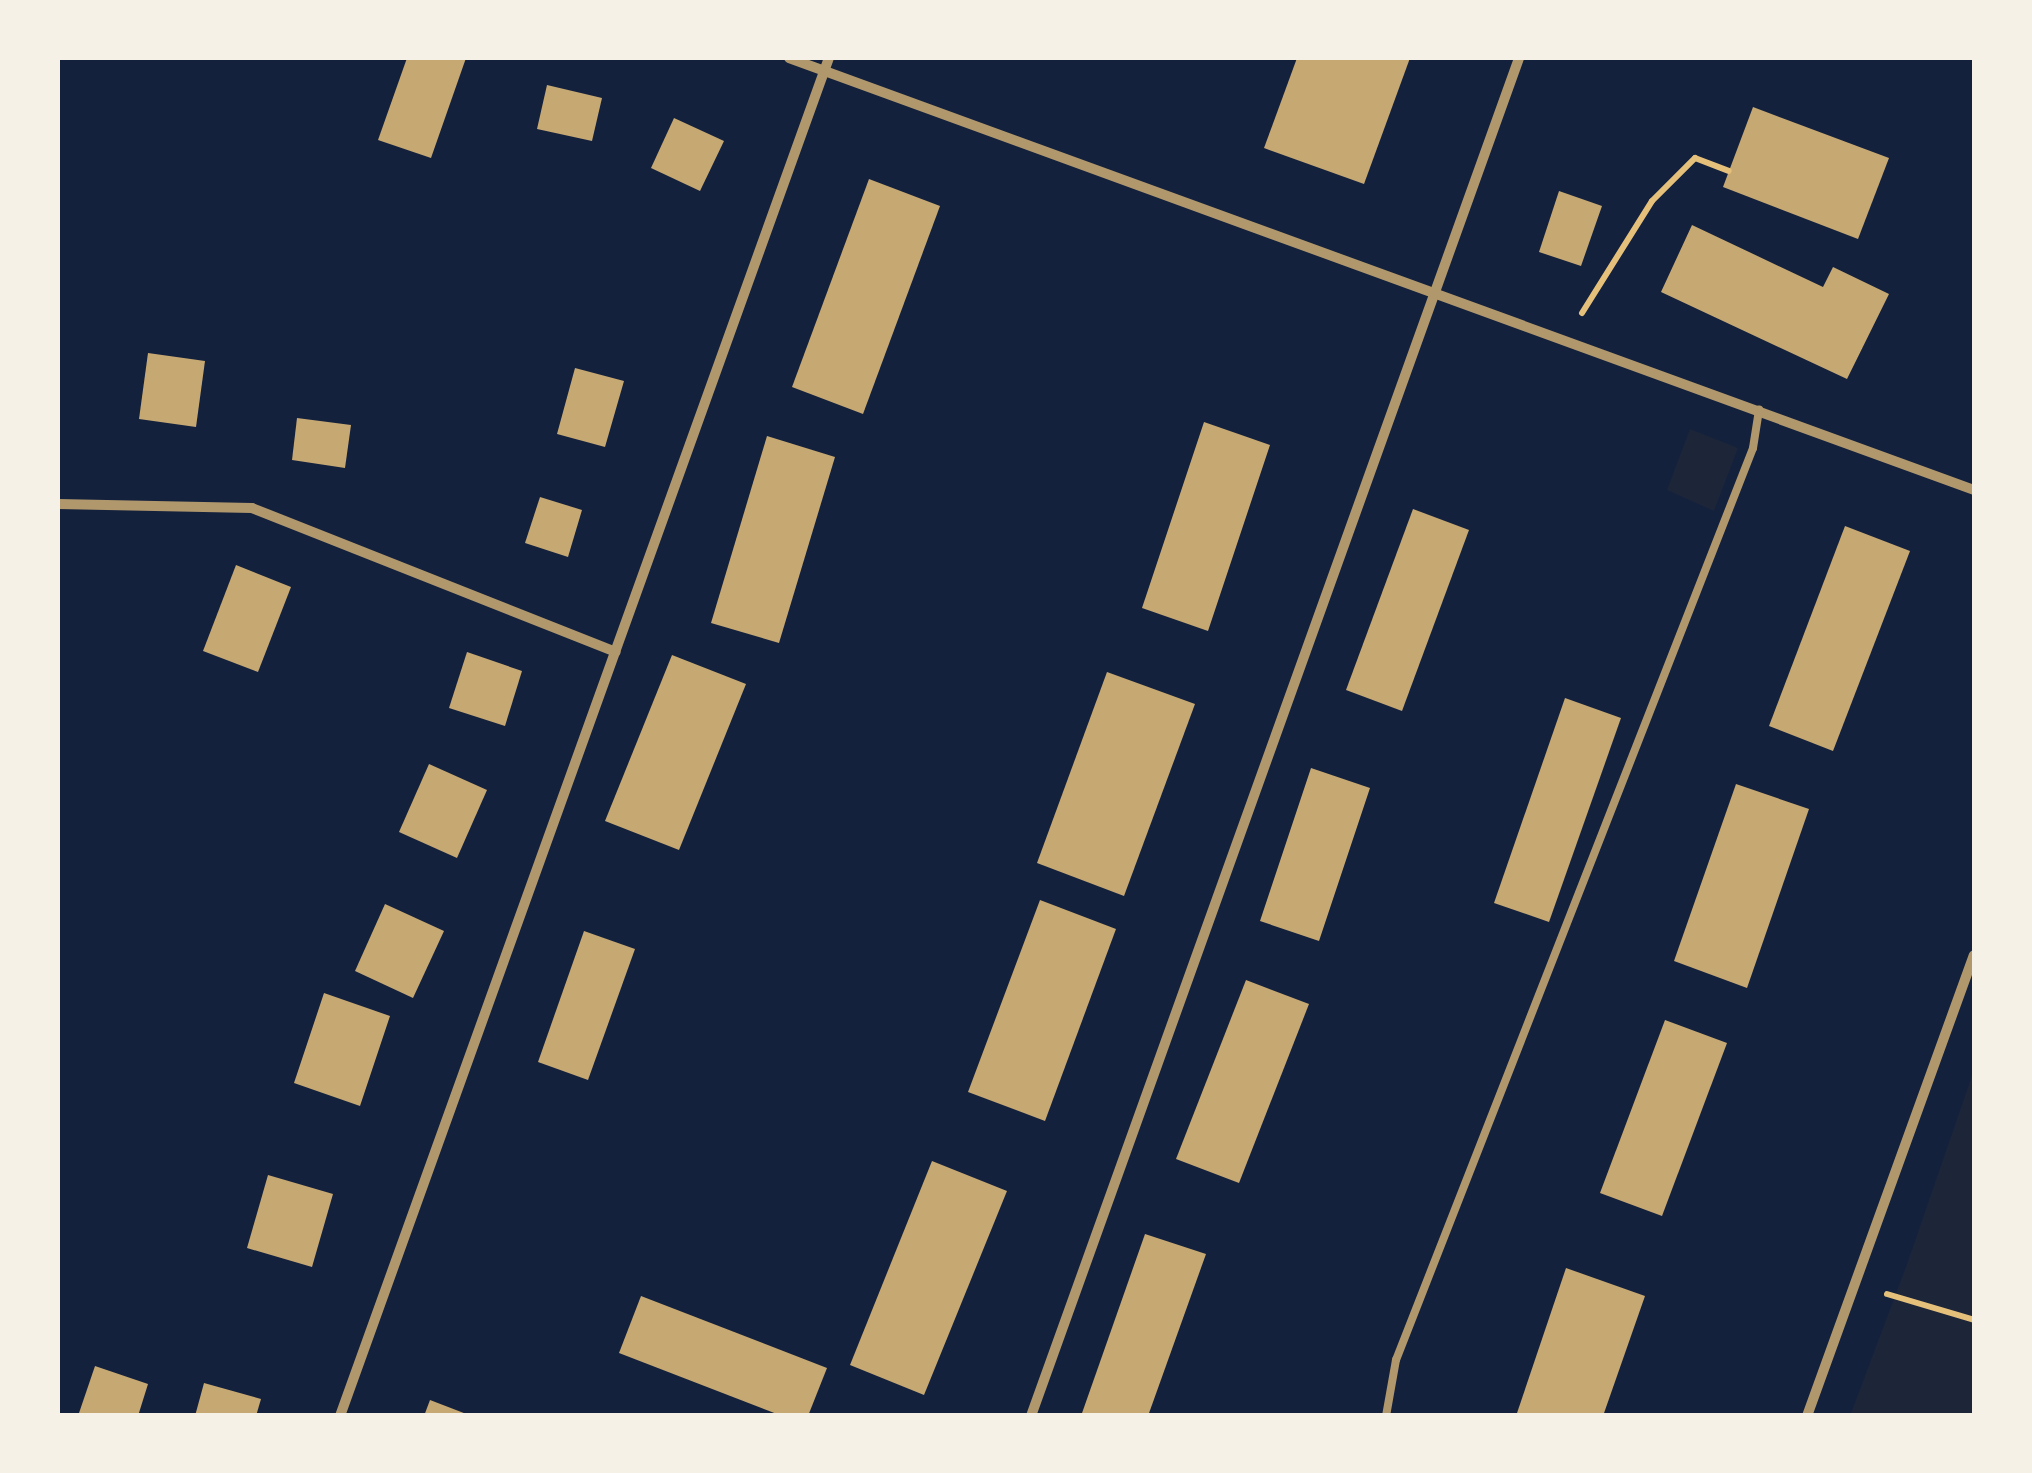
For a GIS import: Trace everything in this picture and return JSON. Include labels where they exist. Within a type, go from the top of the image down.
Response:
[{"type":"street","points":[[788,58],[1436,289],[1974,490]]},
{"type":"street","points":[[340,1416],[828,58]]},
{"type":"street","points":[[1031,1416],[1519,58]]},
{"type":"street","points":[[58,504],[252,508],[616,652]]},
{"type":"street","points":[[1807,1416],[1974,955]]},
{"type":"lane","points":[[1386,1416],[1396,1360],[1753,448],[1759,409]]},
{"type":"path","points":[[1572,340],[1588,296],[1652,201],[1695,158],[1729,171]]},
{"type":"path","points":[[1871,1290],[1974,1320]]},
{"type":"shaded area","points":[[1690,429],[1738,448],[1714,511],[1667,490]]},
{"type":"shaded area","points":[[1974,1070],[1974,1415],[1850,1416],[1906,1267]]},
{"type":"building","points":[[407,58],[466,58],[431,158],[378,140]]},
{"type":"building","points":[[1297,58],[1410,58],[1364,184],[1264,148]]},
{"type":"building","points":[[547,85],[602,98],[592,141],[537,129]]},
{"type":"building","points":[[1753,107],[1889,158],[1858,239],[1723,187]]},
{"type":"building","points":[[674,118],[724,141],[700,191],[651,168]]},
{"type":"building","points":[[869,179],[940,206],[863,414],[792,387]]},
{"type":"building","points":[[1559,191],[1602,206],[1581,266],[1539,252]]},
{"type":"building","points":[[1692,225],[1823,287],[1833,267],[1889,294],[1847,379],[1661,292]]},
{"type":"building","points":[[148,353],[205,361],[196,427],[139,419]]},
{"type":"building","points":[[575,368],[624,381],[605,447],[557,434]]},
{"type":"building","points":[[297,418],[351,425],[345,468],[292,460]]},
{"type":"building","points":[[1204,422],[1270,445],[1208,631],[1142,608]]},
{"type":"building","points":[[767,436],[835,457],[779,643],[711,623]]},
{"type":"building","points":[[540,497],[582,510],[568,557],[525,543]]},
{"type":"building","points":[[1413,509],[1469,530],[1402,711],[1346,690]]},
{"type":"building","points":[[1845,526],[1910,551],[1833,751],[1769,726]]},
{"type":"building","points":[[236,565],[291,587],[258,672],[203,651]]},
{"type":"building","points":[[467,652],[522,671],[505,726],[449,708]]},
{"type":"building","points":[[672,655],[746,684],[679,850],[605,821]]},
{"type":"building","points":[[1107,672],[1195,704],[1124,896],[1037,863]]},
{"type":"building","points":[[1565,698],[1621,718],[1549,922],[1494,903]]},
{"type":"building","points":[[429,764],[487,790],[457,858],[399,832]]},
{"type":"building","points":[[1311,768],[1370,788],[1319,941],[1260,921]]},
{"type":"building","points":[[1736,784],[1809,809],[1747,988],[1674,961]]},
{"type":"building","points":[[1040,900],[1116,929],[1045,1121],[968,1092]]},
{"type":"building","points":[[385,904],[444,931],[413,998],[355,971]]},
{"type":"building","points":[[584,931],[635,949],[588,1080],[538,1062]]},
{"type":"building","points":[[1246,980],[1309,1004],[1239,1183],[1176,1159]]},
{"type":"building","points":[[324,993],[390,1016],[360,1106],[294,1083]]},
{"type":"building","points":[[1665,1020],[1727,1043],[1662,1216],[1600,1193]]},
{"type":"building","points":[[932,1161],[1007,1191],[924,1395],[850,1365]]},
{"type":"building","points":[[268,1175],[333,1194],[312,1267],[247,1248]]},
{"type":"building","points":[[1145,1234],[1206,1254],[1148,1416],[1081,1416]]},
{"type":"building","points":[[1566,1268],[1645,1296],[1603,1416],[1516,1416]]},
{"type":"building","points":[[641,1296],[827,1368],[808,1416],[782,1416],[619,1353]]},
{"type":"building","points":[[95,1366],[148,1384],[138,1416],[78,1416]]},
{"type":"building","points":[[204,1383],[261,1399],[256,1416],[195,1416]]},
{"type":"building","points":[[430,1400],[469,1415],[469,1416],[424,1416]]}]
